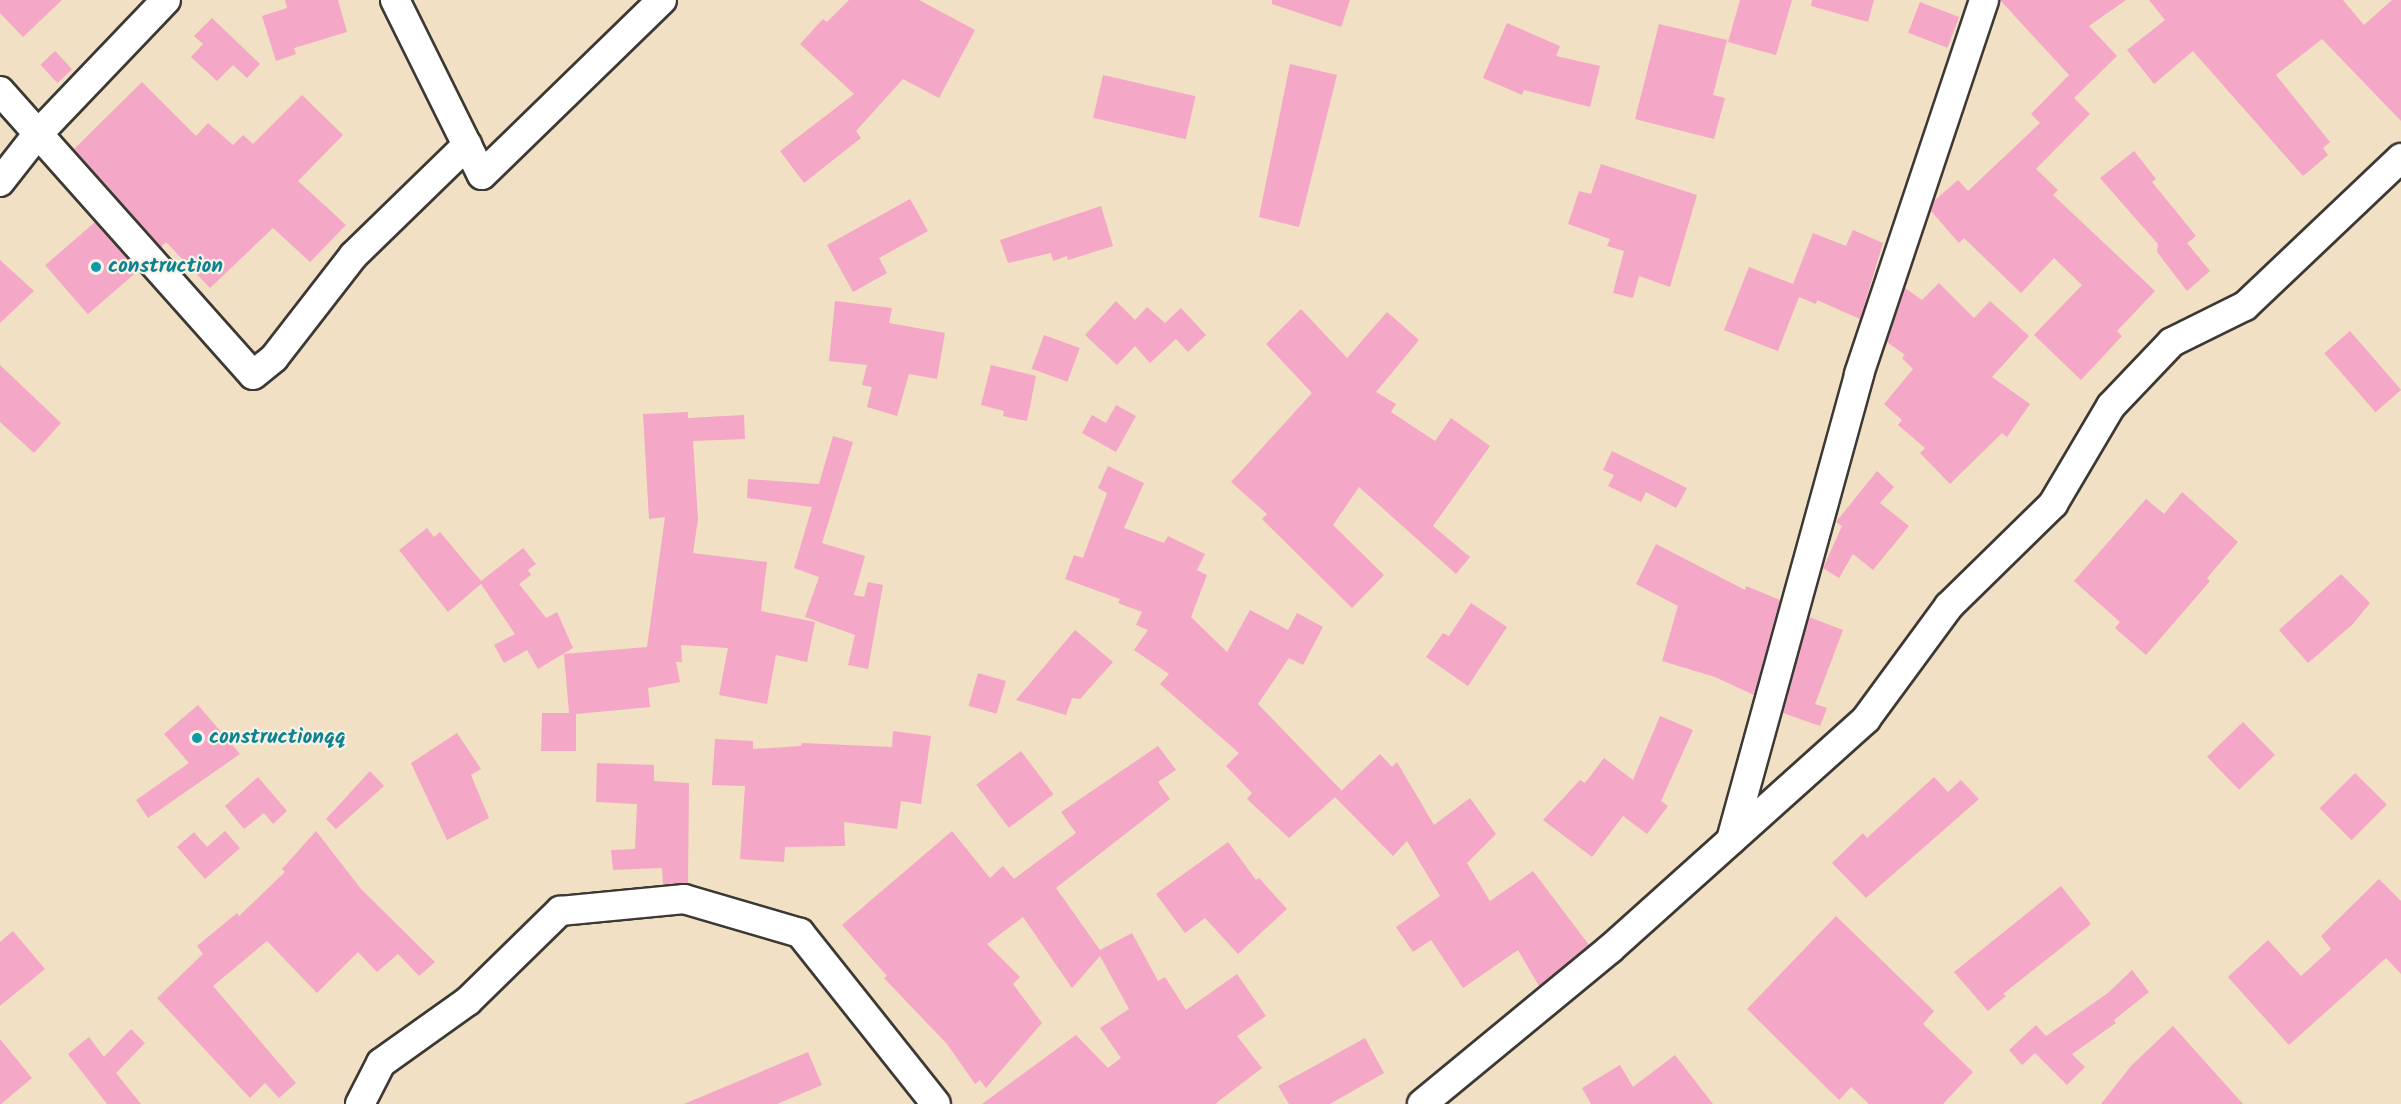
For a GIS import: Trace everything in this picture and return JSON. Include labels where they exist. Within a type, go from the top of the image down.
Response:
[{"type":"street","points":[[0,182],[36,136],[166,0]]},
{"type":"street","points":[[395,0],[482,175],[662,0]]},
{"type":"street","points":[[1731,840],[1859,374],[1984,0]]},
{"type":"street","points":[[0,91],[36,136],[253,375],[274,358],[354,255],[467,145]]},
{"type":"street","points":[[1422,1104],[1610,949],[1866,719],[1949,606],[2053,504],[2111,406],[2172,342],[2245,306],[2401,158]]},
{"type":"street","points":[[360,1104],[381,1063],[468,1001],[560,911],[684,899],[800,933],[936,1104]]},
{"type":"building","points":[[0,0],[62,0],[23,37],[0,13]]},
{"type":"building","points":[[285,0],[338,0],[347,32],[294,48],[296,54],[276,61],[262,16],[287,8]]},
{"type":"building","points":[[849,0],[919,0],[975,30],[939,98],[903,79],[856,131],[861,138],[804,183],[780,151],[854,94],[800,44],[823,19],[827,22]]},
{"type":"building","points":[[1272,0],[1350,0],[1341,27],[1272,4]]},
{"type":"building","points":[[1740,0],[1792,0],[1776,55],[1728,42]]},
{"type":"building","points":[[1812,0],[1874,0],[1868,22],[1811,6]]},
{"type":"building","points":[[2000,0],[2126,0],[2089,26],[2117,56],[2074,98],[2090,114],[2036,169],[2058,190],[2053,195],[2155,291],[2117,331],[2122,336],[2081,380],[2034,335],[2082,285],[2054,258],[2021,293],[1964,238],[1959,243],[1931,211],[1934,201],[1958,180],[1968,191],[2040,123],[2031,114],[2069,75]]},
{"type":"building","points":[[2149,0],[2343,0],[2364,25],[2392,0],[2401,0],[2401,121],[2322,39],[2276,75],[2330,142],[2323,148],[2328,155],[2303,176],[2193,51],[2154,84],[2127,50],[2165,20]]},
{"type":"building","points":[[1920,2],[1959,17],[1947,48],[1908,33]]},
{"type":"building","points":[[212,18],[260,64],[247,78],[233,65],[217,81],[191,57],[203,44],[194,36]]},
{"type":"building","points":[[1507,23],[1560,46],[1556,56],[1600,66],[1590,107],[1524,90],[1522,95],[1483,78]]},
{"type":"building","points":[[1659,24],[1727,40],[1713,95],[1725,98],[1714,139],[1635,119]]},
{"type":"building","points":[[55,51],[72,69],[57,83],[40,65]]},
{"type":"building","points":[[1290,64],[1337,75],[1299,227],[1259,217]]},
{"type":"building","points":[[1103,75],[1196,96],[1186,139],[1093,118]]},
{"type":"building","points":[[142,82],[196,136],[208,123],[233,145],[243,135],[253,144],[302,95],[343,135],[298,181],[346,225],[310,262],[273,228],[210,288],[166,242],[161,247],[74,149]]},
{"type":"building","points":[[2134,151],[2156,179],[2152,182],[2196,236],[2187,243],[2210,271],[2187,291],[2157,252],[2158,244],[2100,178]]},
{"type":"building","points":[[1601,164],[1697,195],[1670,287],[1639,276],[1633,298],[1613,293],[1624,251],[1607,246],[1610,239],[1568,224],[1579,191],[1591,194]]},
{"type":"building","points":[[910,199],[928,231],[879,258],[887,273],[853,292],[827,245]]},
{"type":"building","points":[[1101,206],[1113,246],[1068,260],[1067,256],[1053,261],[1051,253],[1008,263],[1000,240]]},
{"type":"building","name":"construction","points":[[95,222],[138,271],[88,314],[45,265]]},
{"type":"building","points":[[1853,230],[1883,243],[1860,319],[1817,300],[1816,304],[1799,297],[1778,351],[1724,330],[1749,267],[1793,284],[1813,233],[1846,246]]},
{"type":"building","points":[[0,260],[34,291],[0,323]]},
{"type":"building","points":[[1939,283],[1974,318],[1990,301],[2029,336],[1992,377],[2030,404],[2007,437],[2002,433],[1950,484],[1920,453],[1925,448],[1898,425],[1902,420],[1884,404],[1913,369],[1902,358],[1905,355],[1887,342],[1905,288],[1922,300]]},
{"type":"building","points":[[835,301],[892,308],[889,323],[945,333],[937,379],[909,374],[897,416],[867,407],[872,387],[862,385],[867,365],[829,361]]},
{"type":"building","points":[[1116,301],[1135,320],[1147,307],[1165,323],[1181,308],[1206,335],[1188,352],[1176,339],[1150,363],[1135,346],[1117,365],[1085,335]]},
{"type":"building","points":[[1301,309],[1347,358],[1387,312],[1419,340],[1376,392],[1396,404],[1391,412],[1435,441],[1451,418],[1490,446],[1433,526],[1470,557],[1456,574],[1359,487],[1333,525],[1384,575],[1352,608],[1262,519],[1267,514],[1231,482],[1312,393],[1266,344]]},
{"type":"building","points":[[2350,331],[2401,390],[2376,412],[2324,353]]},
{"type":"building","points":[[1044,335],[1080,348],[1067,382],[1032,369]]},
{"type":"building","points":[[0,365],[61,423],[34,453],[0,422]]},
{"type":"building","points":[[991,365],[1036,376],[1027,421],[1003,416],[1004,411],[981,405]]},
{"type":"building","points":[[1116,405],[1136,416],[1116,452],[1082,433],[1092,415],[1106,423]]},
{"type":"building","points":[[688,412],[688,418],[744,415],[745,439],[693,441],[698,519],[693,553],[767,562],[761,611],[815,622],[807,662],[776,655],[767,704],[719,695],[728,648],[681,645],[682,662],[676,662],[680,682],[648,688],[650,707],[576,714],[576,751],[541,751],[542,713],[569,713],[564,654],[647,647],[665,517],[649,519],[643,414]]},
{"type":"building","points":[[833,436],[853,442],[822,543],[865,556],[854,595],[864,597],[868,582],[883,585],[868,669],[848,665],[855,635],[805,617],[819,577],[794,568],[812,507],[747,498],[748,479],[819,484]]},
{"type":"building","points":[[1612,451],[1687,488],[1676,508],[1646,492],[1641,502],[1608,486],[1614,475],[1603,470]]},
{"type":"building","points":[[1108,466],[1144,483],[1124,528],[1164,543],[1168,536],[1205,554],[1197,570],[1207,575],[1191,617],[1227,652],[1250,610],[1288,630],[1297,613],[1323,627],[1303,665],[1289,658],[1258,704],[1342,791],[1289,838],[1247,799],[1252,793],[1226,766],[1239,753],[1160,684],[1169,674],[1134,650],[1148,630],[1136,625],[1142,612],[1118,603],[1120,599],[1065,579],[1074,555],[1083,558],[1107,493],[1098,488]]},
{"type":"building","points":[[1877,471],[1894,487],[1880,503],[1909,526],[1873,570],[1853,554],[1839,578],[1823,568],[1842,526],[1836,522]]},
{"type":"building","points":[[2182,492],[2238,542],[2207,578],[2210,581],[2146,655],[2115,628],[2120,622],[2074,581],[2146,499],[2164,514]]},
{"type":"building","points":[[427,528],[434,537],[440,532],[481,581],[523,548],[536,564],[528,570],[531,575],[519,584],[546,618],[557,612],[573,648],[538,669],[527,650],[504,663],[494,645],[515,634],[481,584],[448,612],[399,550]]},
{"type":"building","points":[[1656,544],[1745,590],[1746,586],[1780,600],[1754,695],[1715,677],[1662,661],[1678,606],[1636,584]]},
{"type":"building","points":[[2341,574],[2370,603],[2353,624],[2308,663],[2279,630]]},
{"type":"building","points":[[1471,603],[1507,627],[1468,686],[1426,657],[1443,633],[1449,636]]},
{"type":"building","points":[[1809,617],[1843,630],[1815,704],[1827,708],[1820,726],[1783,713]]},
{"type":"building","points":[[1075,630],[1113,662],[1080,699],[1072,698],[1066,715],[1016,700]]},
{"type":"building","points":[[978,673],[1006,681],[997,714],[969,706]]},
{"type":"building","points":[[198,705],[240,754],[148,818],[136,800],[189,763],[164,734]]},
{"type":"building","points":[[1660,716],[1693,730],[1661,801],[1668,806],[1647,834],[1623,816],[1592,857],[1543,820],[1580,780],[1585,783],[1604,758],[1633,780]]},
{"type":"building","points":[[2243,722],[2275,755],[2239,790],[2207,757]]},
{"type":"building","points":[[893,731],[931,736],[921,804],[901,801],[897,829],[844,822],[845,846],[785,847],[784,862],[740,859],[745,786],[712,785],[715,739],[753,741],[753,749],[801,746],[802,743],[892,747]]},
{"type":"building","points":[[457,733],[481,769],[471,775],[489,818],[447,840],[411,763]]},
{"type":"building","points":[[1158,746],[1176,770],[1158,782],[1170,799],[1056,888],[1100,950],[1132,933],[1158,981],[1165,977],[1186,1010],[1237,974],[1266,1016],[1237,1036],[1262,1068],[1215,1104],[982,1104],[1076,1035],[1108,1068],[1121,1058],[1100,1028],[1129,1009],[1100,956],[1072,988],[1023,917],[987,944],[1020,977],[1013,984],[1042,1023],[986,1088],[980,1080],[975,1084],[947,1044],[884,978],[887,976],[842,925],[952,831],[990,878],[1003,866],[1014,879],[1076,833],[1061,812]]},
{"type":"building","points":[[1021,751],[1053,794],[1009,828],[976,785]]},
{"type":"building","points":[[1380,754],[1392,767],[1397,762],[1434,825],[1470,798],[1496,834],[1467,863],[1490,901],[1533,871],[1589,945],[1539,986],[1518,950],[1463,988],[1431,940],[1413,952],[1396,927],[1440,896],[1407,841],[1393,856],[1335,797]]},
{"type":"building","points":[[597,763],[654,765],[654,781],[689,783],[688,883],[663,884],[662,868],[613,870],[611,850],[635,849],[637,804],[596,802]]},
{"type":"building","points":[[370,771],[384,786],[336,829],[326,819]]},
{"type":"building","points":[[2355,773],[2387,805],[2351,840],[2320,808]]},
{"type":"building","points":[[258,777],[287,811],[273,824],[264,813],[244,829],[225,806]]},
{"type":"building","points":[[1934,777],[1948,792],[1961,780],[1979,799],[1866,898],[1832,863],[1863,833],[1867,838]]},
{"type":"building","points":[[225,831],[240,848],[205,879],[177,847],[194,832],[207,847]]},
{"type":"building","points":[[316,831],[361,889],[435,962],[419,976],[398,954],[377,972],[358,952],[317,993],[267,941],[213,986],[296,1083],[279,1098],[265,1083],[250,1098],[157,998],[203,954],[197,946],[237,913],[239,916],[285,872],[282,869]]},
{"type":"building","points":[[1228,842],[1256,880],[1259,878],[1287,909],[1238,954],[1205,918],[1185,933],[1156,894]]},
{"type":"building","points":[[2379,879],[2401,901],[2401,974],[2386,958],[2289,1045],[2228,977],[2268,940],[2301,976],[2331,949],[2321,936]]},
{"type":"building","points":[[2061,886],[2091,924],[2003,994],[2006,996],[1988,1011],[1954,972]]},
{"type":"building","points":[[1836,916],[1934,1011],[1923,1024],[1973,1072],[1943,1104],[1869,1104],[1851,1087],[1839,1100],[1747,1009]]},
{"type":"building","points":[[13,931],[45,969],[0,1006],[0,942]]},
{"type":"building","points":[[2132,970],[2149,992],[2114,1020],[2116,1023],[2072,1054],[2085,1067],[2067,1085],[2035,1053],[2022,1065],[2009,1050],[2036,1025],[2046,1036],[2108,993]]},
{"type":"building","points":[[2173,1026],[2243,1104],[2101,1104],[2131,1066]]},
{"type":"building","points":[[131,1029],[145,1043],[116,1073],[141,1104],[107,1104],[68,1054],[89,1037],[104,1057]]},
{"type":"building","points":[[1365,1038],[1384,1073],[1330,1104],[1289,1104],[1278,1086]]},
{"type":"building","points":[[0,1039],[32,1078],[1,1104],[0,1104]]},
{"type":"building","points":[[808,1052],[822,1085],[777,1104],[684,1104]]},
{"type":"building","points":[[1675,1055],[1713,1104],[1591,1104],[1582,1088],[1620,1065],[1633,1087]]},
{"type":"place","name":"construction","points":[[96,267]]},
{"type":"place","name":"constructionqq","points":[[197,738]]}]
